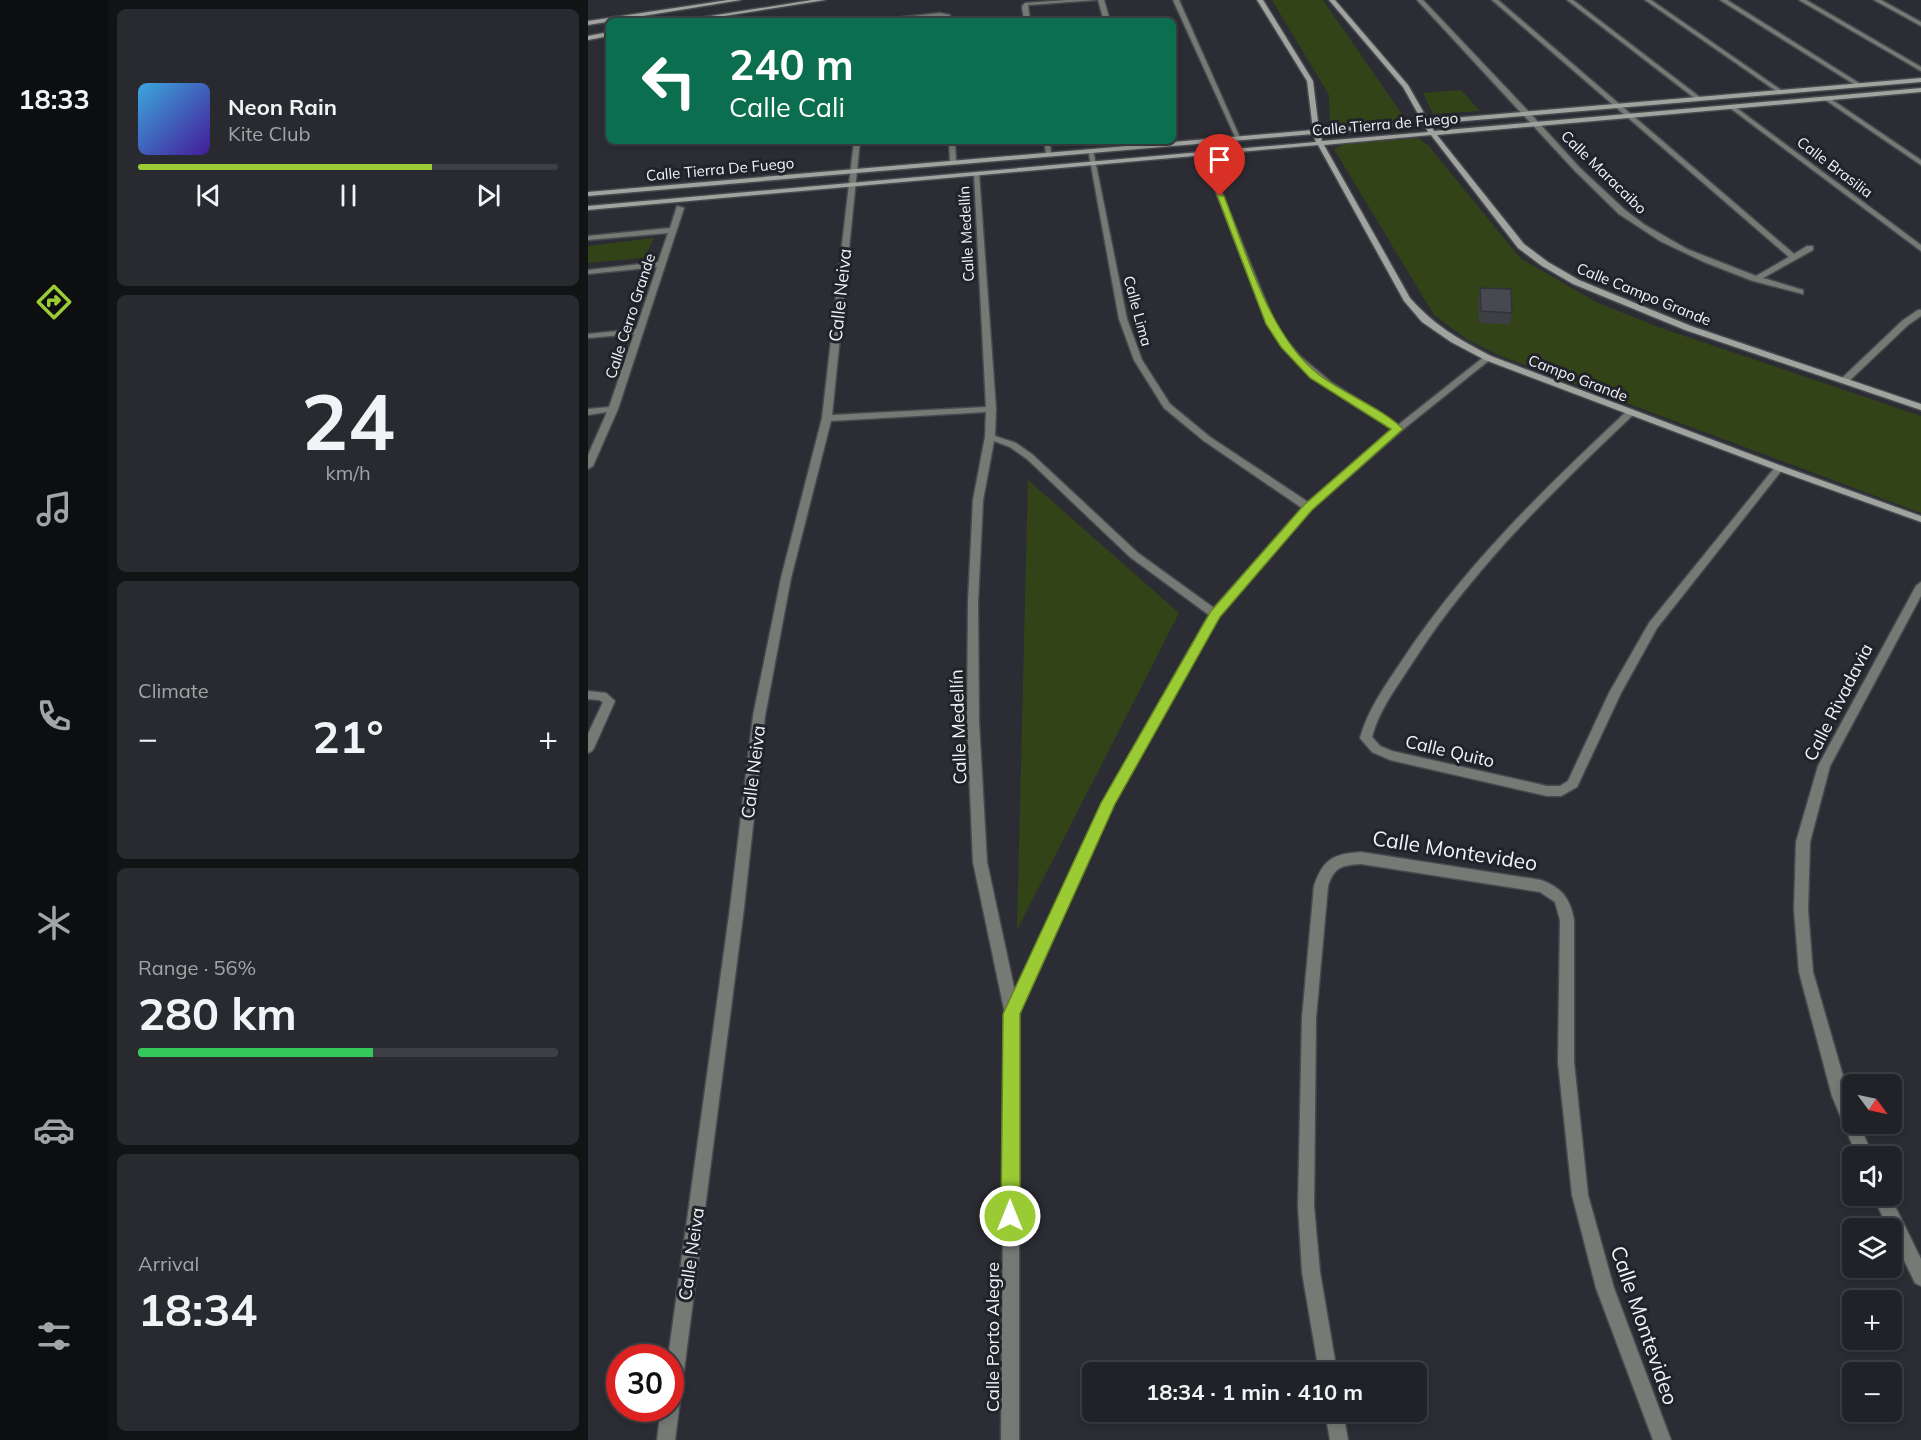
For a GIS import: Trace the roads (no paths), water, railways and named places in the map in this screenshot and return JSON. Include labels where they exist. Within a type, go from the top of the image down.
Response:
[{"type":"street","points":[[621,18],[738,0]]},
{"type":"street","points":[[800,0],[810,1]]},
{"type":"street","points":[[701,18],[822,0]]},
{"type":"street","points":[[1027,18],[1025,6],[1027,4],[1093,0]]},
{"type":"street","points":[[1101,0],[1106,18]]},
{"type":"street","points":[[1176,0],[1239,139]]},
{"type":"street","points":[[1260,0],[1310,81],[1316,132],[1320,144]]},
{"type":"street","name":"Calle Campo Grande","points":[[1332,0],[1406,86],[1432,133],[1509,232],[1521,246],[1545,264],[1576,282],[1619,302],[1688,328],[1921,407]]},
{"type":"street","name":"Calle Maracaibo","points":[[1420,0],[1535,124],[1620,210],[1671,245],[1756,279],[1800,292]]},
{"type":"street","points":[[1495,0],[1615,106],[1793,257]]},
{"type":"street","points":[[1570,0],[1699,99]]},
{"type":"street","points":[[1648,0],[1781,92]]},
{"type":"street","points":[[1723,0],[1859,85]]},
{"type":"street","points":[[1803,0],[1921,69]]},
{"type":"street","points":[[1877,0],[1921,24]]},
{"type":"street","points":[[899,18],[920,16],[939,18]]},
{"type":"street","points":[[588,23],[606,20]]},
{"type":"street","points":[[588,38],[606,35]]},
{"type":"street","name":"Calle Tierra de Fuego","points":[[1176,142],[1239,139],[1921,80]]},
{"type":"street","name":"Calle Tierra de Fuego","points":[[852,185],[1920,91]]},
{"type":"street","points":[[1826,98],[1921,163]]},
{"type":"street","name":"Calle Brasilia","points":[[1732,107],[1921,249]]},
{"type":"street","name":"Calle Neiva","points":[[679,1344],[736,920],[759,716],[786,578],[827,418],[857,144]]},
{"type":"street","name":"Calle Medellín","points":[[952,144],[953,162]]},
{"type":"street","points":[[1048,144],[1049,153]]},
{"type":"street","name":"Calle Tierra de Fuego","points":[[854,171],[1143,144]]},
{"type":"street","name":"Campo Grande","points":[[1320,144],[1407,298],[1425,320],[1454,340],[1488,358],[1921,519]]},
{"type":"street","name":"Calle Lima","points":[[1090,150],[1123,318],[1138,360],[1167,406],[1207,439],[1308,507]]},
{"type":"street","points":[[1203,154],[1271,324],[1284,345],[1314,375],[1398,429]]},
{"type":"street","name":"Calle Tierra De Fuego","points":[[588,194],[854,171]]},
{"type":"street","name":"Calle Medellín","points":[[977,174],[991,409],[990,437],[978,500],[973,602],[973,722],[980,862],[1012,1014]]},
{"type":"street","name":"Calle Tierra De Fuego","points":[[588,208],[852,185]]},
{"type":"street","name":"Calle Cerro Grande","points":[[588,466],[613,409],[680,208]]},
{"type":"street","points":[[588,238],[673,230]]},
{"type":"street","points":[[1756,279],[1810,248]]},
{"type":"street","points":[[588,272],[661,264]]},
{"type":"street","points":[[1844,381],[1905,323],[1921,312]]},
{"type":"street","points":[[588,336],[639,331]]},
{"type":"street","name":"Calle Porto Alegre","points":[[1010,1440],[1012,1014],[1108,803],[1215,614],[1308,507],[1398,429],[1488,358]]},
{"type":"street","points":[[588,412],[613,409]]},
{"type":"street","points":[[827,418],[991,409]]},
{"type":"street","name":"Calle Quito","points":[[1631,412],[1497,542],[1456,591],[1416,645],[1369,723],[1366,738],[1376,749],[1390,755],[1547,792],[1567,790],[1574,784],[1615,693],[1653,626],[1779,468]]},
{"type":"street","points":[[990,437],[1013,445],[1030,457],[1134,555],[1215,614]]},
{"type":"street","name":"Calle Rivadavia","points":[[1861,1146],[1840,1096],[1806,972],[1801,910],[1803,843],[1824,766],[1921,586]]},
{"type":"street","points":[[588,695],[605,697],[609,701],[588,748]]},
{"type":"street","name":"Calle Montevideo","points":[[1326,1362],[1311,1272],[1306,1206],[1309,1018],[1321,886],[1326,869],[1340,859],[1361,858],[1541,886],[1557,892],[1564,903],[1567,920],[1566,1062],[1580,1195],[1605,1288],[1662,1440]]},
{"type":"street","points":[[1886,1206],[1921,1277]]},
{"type":"street","name":"Calle Neiva","points":[[666,1440],[668,1422]]},
{"type":"street","points":[[1336,1422],[1339,1440]]}]
